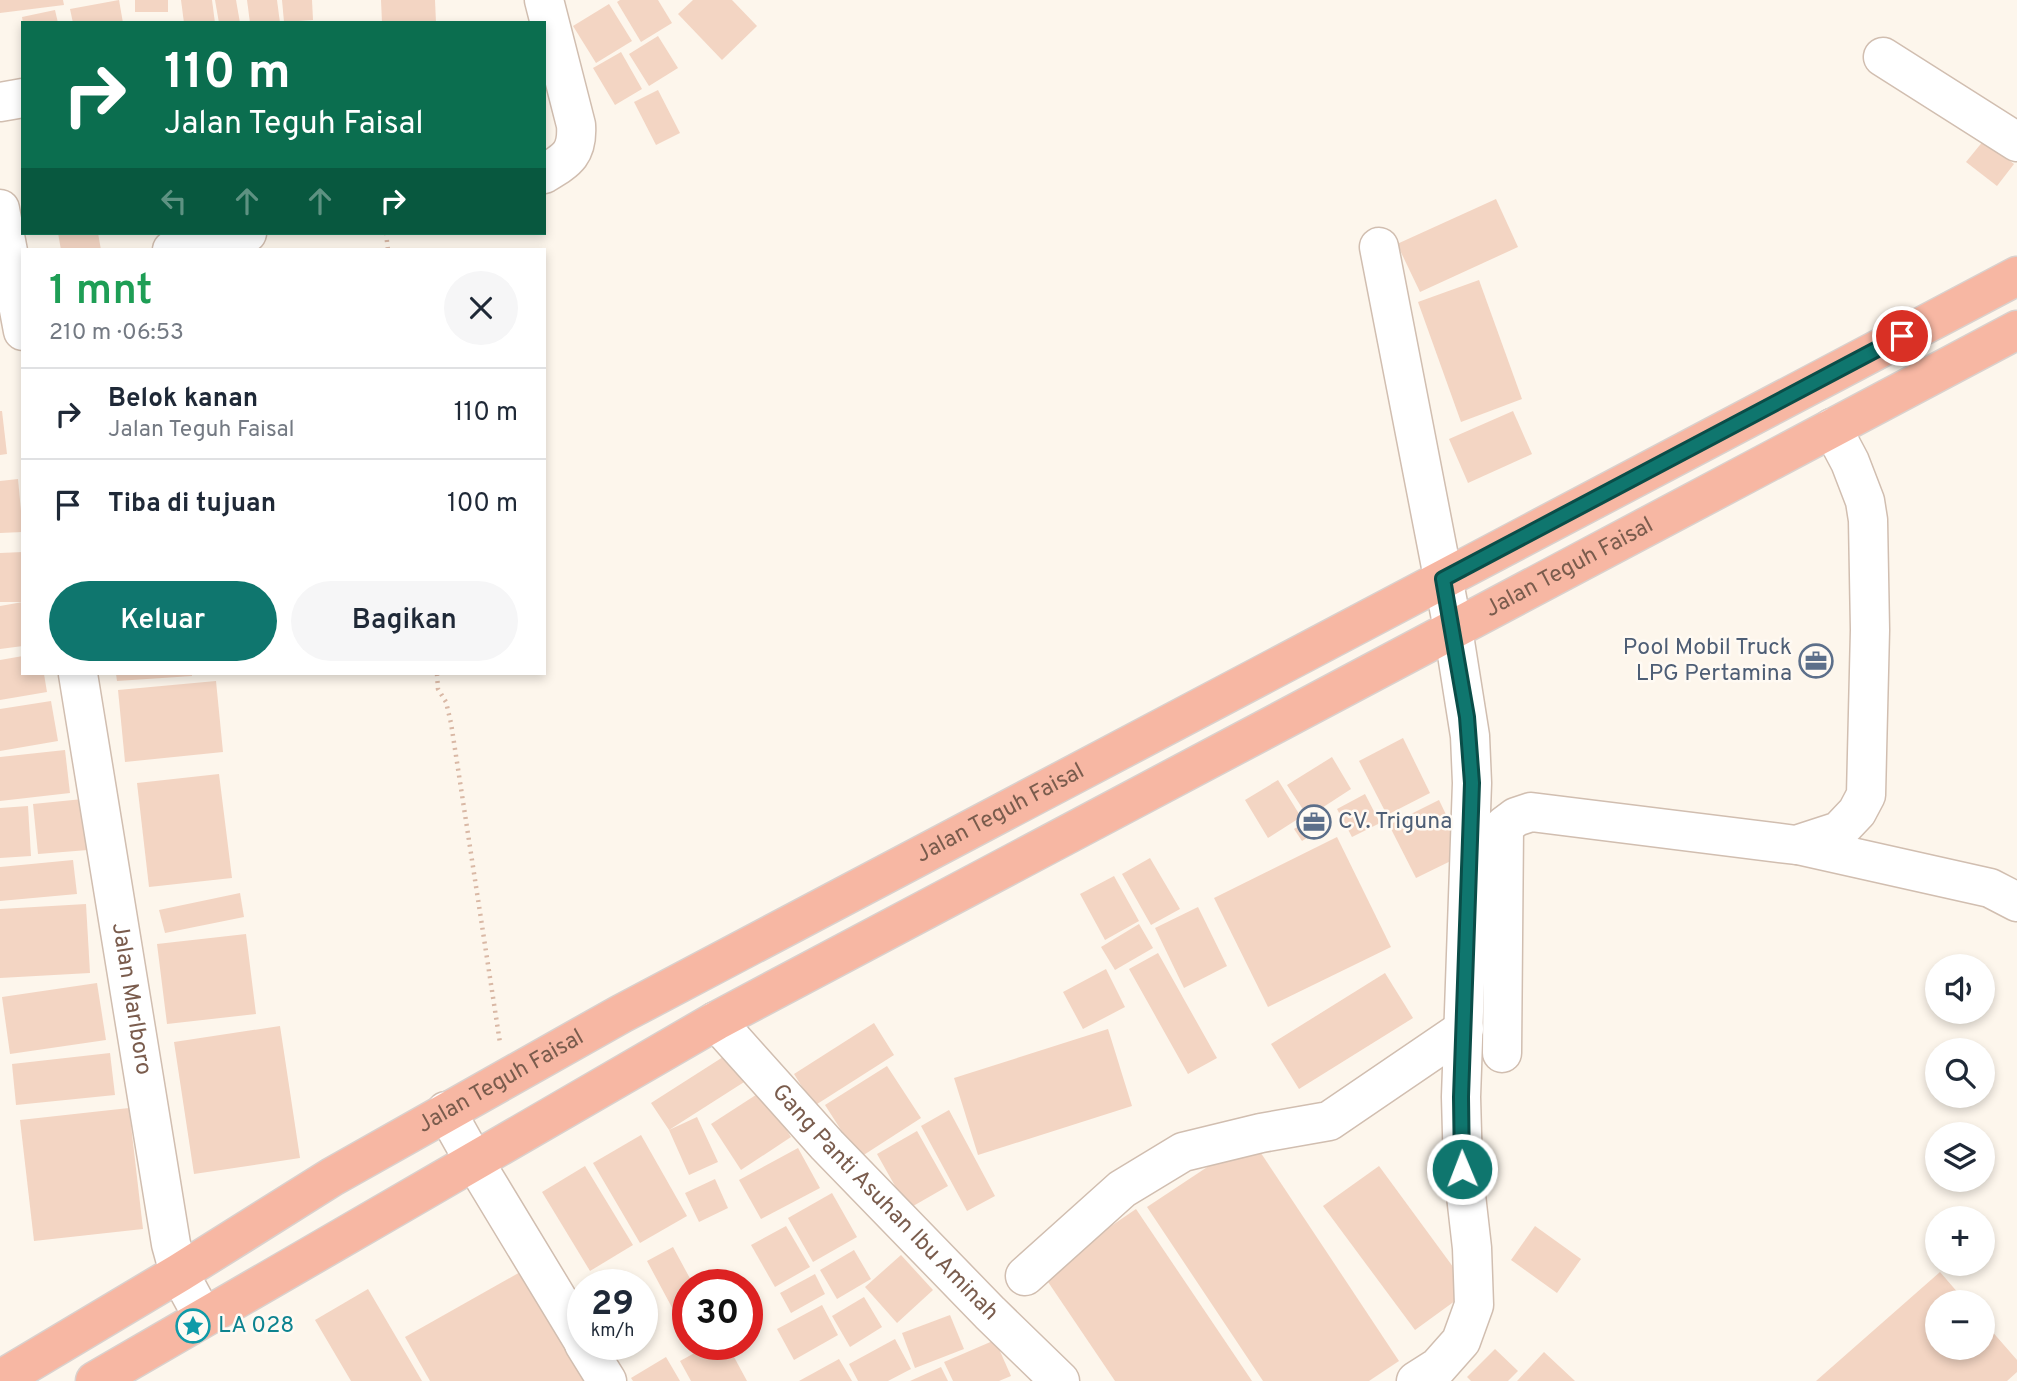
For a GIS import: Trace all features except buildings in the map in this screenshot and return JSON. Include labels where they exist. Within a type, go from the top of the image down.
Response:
[{"type":"highway","name":"Jalan Teguh Faisal","points":[[0,1380],[179,1273],[331,1177],[621,1014],[2017,275]]},
{"type":"highway","name":"Jalan Teguh Faisal","points":[[95,1381],[716,1021],[2017,330]]},
{"type":"highway","points":[[1810,385],[1832,428]]},
{"type":"street","points":[[544,0],[576,125],[577,141],[573,153],[546,173]]},
{"type":"street","points":[[1882,57],[2017,142]]},
{"type":"street","points":[[0,102],[21,98]]},
{"type":"street","points":[[0,209],[21,322]]},
{"type":"street","points":[[181,248],[238,235]]},
{"type":"street","points":[[1379,247],[1453,629],[1469,736],[1472,783],[1461,1097],[1462,1169],[1472,1248],[1474,1306],[1461,1341],[1438,1367],[1416,1381]]},
{"type":"street","points":[[1796,845],[1839,831],[1857,813],[1866,795],[1870,629],[1868,520],[1865,501],[1850,462],[1832,428]]},
{"type":"street","name":"Jalan Marlboro","points":[[78,675],[171,1244],[179,1273],[203,1317]]},
{"type":"street","points":[[1502,1054],[1504,826],[1516,817],[1531,813],[1796,845],[1990,888],[2017,902]]},
{"type":"street","name":"Gang Panti Asuhan Ibu Aminah","points":[[716,1021],[827,1145],[1060,1381]]},
{"type":"street","points":[[1025,1276],[1122,1189],[1183,1152],[1261,1133],[1329,1121],[1464,1029]]},
{"type":"street","points":[[446,1111],[567,1315]]},
{"type":"street","points":[[594,1360],[607,1381]]},
{"type":"path","points":[[437,675],[438,689],[446,702],[451,723],[506,1078]]},
{"type":"place","name":"Pool Mobil Truck LPG Pertamina","points":[[1816,661]]},
{"type":"place","name":"CV. Triguna","points":[[1314,822]]},
{"type":"place","name":"LA 028","points":[[193,1326]]},
{"type":"route","points":[[1462,1169],[1461,1097],[1472,783],[1467,717],[1443,579],[1902,336]]}]
